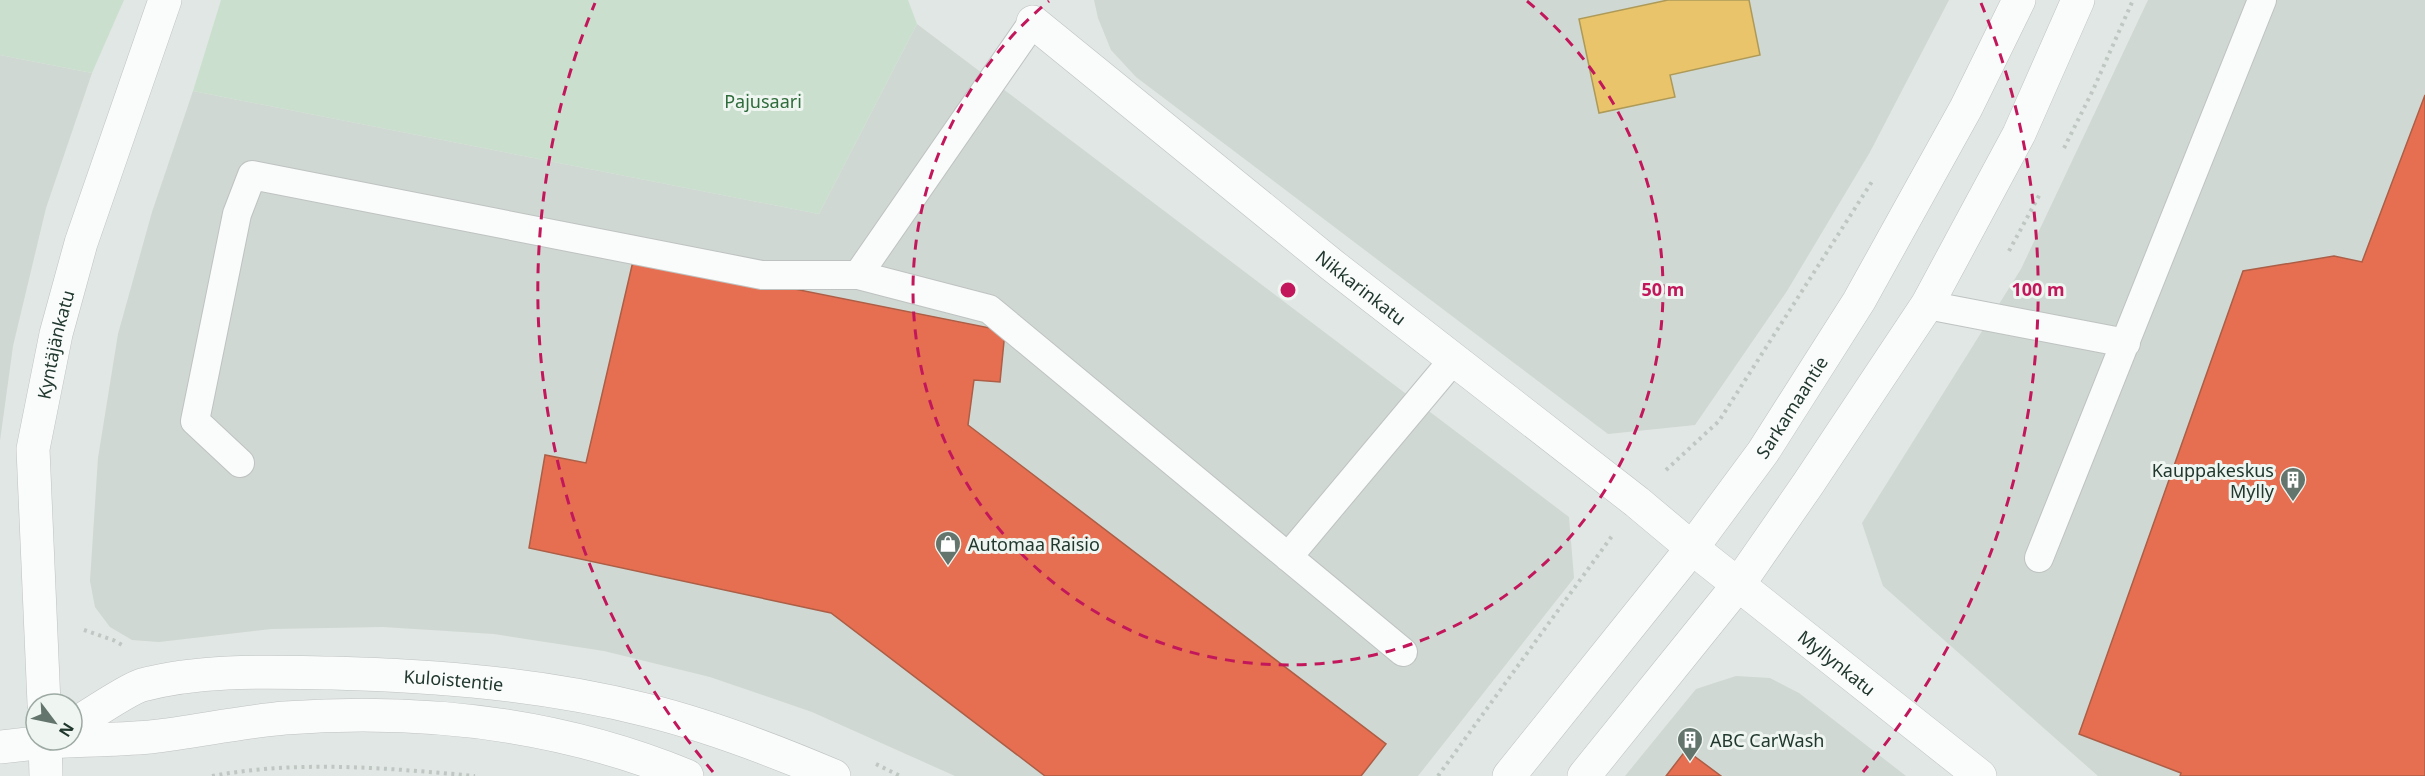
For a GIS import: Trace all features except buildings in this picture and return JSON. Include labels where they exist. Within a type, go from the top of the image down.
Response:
[{"type":"street","name":"Kyntäjänkatu","points":[[43,692],[33,449],[56,334],[81,243],[165,0]]},
{"type":"street","name":"Sarkamaantie","points":[[1509,776],[1692,548],[1763,452],[1859,301],[1966,108],[2019,0]]},
{"type":"street","points":[[1584,776],[1738,585],[1928,305],[2019,134],[2078,0]]},
{"type":"street","name":"Nikkarinkatu","points":[[1033,22],[1332,265],[1637,502],[1692,548]]},
{"type":"street","name":"Myllynkatu","points":[[1692,548],[1980,776]]},
{"type":"street","name":"Kuloistentie","points":[[84,719],[140,686],[179,678],[286,672],[440,678],[518,685],[648,710],[762,745],[834,776]]},
{"type":"street","name":"Kuloistentie","points":[[84,737],[150,736],[238,722],[288,718],[365,715],[430,717],[514,726],[581,739],[640,757],[687,776]]},
{"type":"street","name":"Kuloistentie","points":[[0,747],[24,742]]},
{"type":"street","points":[[46,776],[50,752]]},
{"type":"lane","points":[[2039,558],[2262,0]]},
{"type":"lane","points":[[858,275],[1033,22]]},
{"type":"lane","points":[[240,463],[195,421],[237,214],[252,175],[762,275],[858,275],[988,309],[1403,652]]},
{"type":"lane","points":[[1928,305],[2126,344]]},
{"type":"lane","points":[[1288,557],[1454,359]]},
{"type":"path","points":[[1438,776],[1637,502],[1655,481],[1719,421],[1877,173]]},
{"type":"path","points":[[82,620],[84,630],[113,640],[127,648]]},
{"type":"path","points":[[212,776],[247,770],[347,767],[475,776]]},
{"type":"shaded area","points":[[1094,0],[1949,0],[1870,152],[1787,291],[1695,425],[1608,434],[1136,77],[1111,50],[1098,18]]},
{"type":"shaded area","name":"Kauppakeskus Mylly","points":[[2148,0],[2425,0],[2425,776],[2098,776],[1883,586],[1862,523],[2021,269]]},
{"type":"shaded area","points":[[917,24],[1569,517],[1574,578],[1418,776],[955,776],[812,712],[710,677],[604,651],[494,634],[383,627],[271,629],[159,642],[132,640],[110,627],[95,607],[90,581],[98,458],[118,334],[152,212],[193,91],[819,214]]},
{"type":"shaded area","points":[[0,55],[92,73],[46,208],[13,346],[0,441]]},
{"type":"shaded area","points":[[1736,676],[1770,678],[1799,693],[1906,776],[1625,776],[1696,689]]},
{"type":"green space","points":[[0,0],[124,0],[92,73],[0,55]]},
{"type":"green space","name":"Pajusaari","points":[[221,0],[908,0],[917,24],[819,214],[193,91]]},
{"type":"place","name":"Kauppakeskus Mylly","points":[[2293,503]]},
{"type":"place","name":"Automaa Raisio","points":[[948,567]]},
{"type":"place","name":"ABC CarWash","points":[[1690,763]]}]
